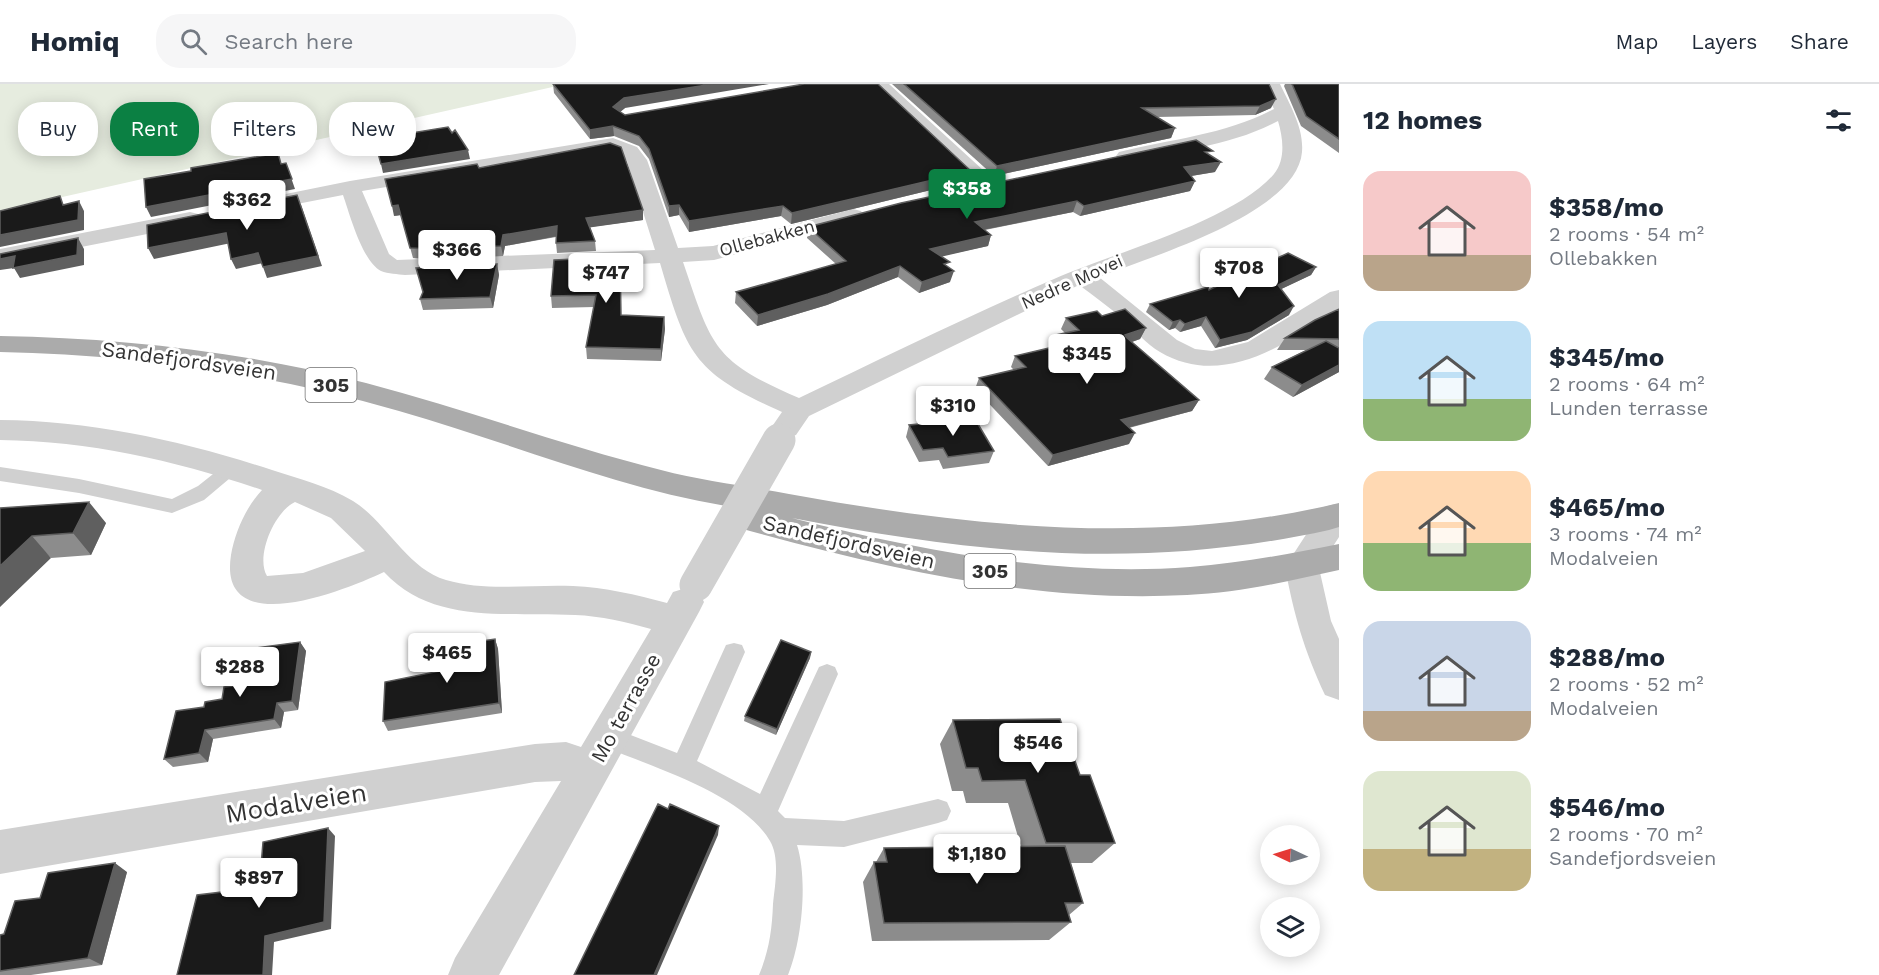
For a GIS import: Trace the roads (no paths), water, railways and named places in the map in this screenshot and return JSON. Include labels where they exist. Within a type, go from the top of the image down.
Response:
[{"type":"main road","name":"Sandefjordsveien","points":[[0,344],[51,344],[133,351],[215,362],[311,380],[409,404],[651,480],[715,508],[796,532],[922,560],[1025,576],[1097,582],[1194,582],[1302,567],[1339,557]]},
{"type":"main road","name":"Sandefjordsveien","points":[[651,480],[894,526],[1024,542],[1129,544],[1198,538],[1337,515]]},
{"type":"street","points":[[879,84],[988,185]]},
{"type":"street","name":"Nedre Movei","points":[[799,409],[1082,276],[1258,201],[1283,176],[1293,154],[1289,123],[1271,84]]},
{"type":"street","points":[[1106,161],[1242,131],[1264,123],[1284,111]]},
{"type":"street","points":[[233,210],[350,187],[613,144],[630,151],[637,160],[695,329],[709,357],[737,380],[799,409]]},
{"type":"street","points":[[965,190],[1012,180]]},
{"type":"street","name":"Ollebakken","points":[[350,187],[379,258],[390,266],[433,269],[714,253],[873,211]]},
{"type":"street","points":[[0,256],[210,215]]},
{"type":"street","points":[[1082,276],[1168,346],[1187,356],[1209,359],[1238,355],[1260,345],[1339,297]]},
{"type":"street","name":"Mo terrasse","points":[[472,975],[779,440],[799,409]]},
{"type":"street","points":[[0,430],[98,436],[178,452],[294,489],[344,511],[419,584],[442,593],[483,598],[595,601],[676,620]]},
{"type":"street","points":[[294,489],[273,499],[261,513],[253,531],[248,556],[248,577],[252,585],[264,591],[285,590],[340,578],[388,555]]},
{"type":"street","points":[[1337,515],[1302,567],[1313,621],[1339,683]]},
{"type":"street","name":"Modalveien","points":[[0,852],[600,754]]},
{"type":"lane","points":[[0,474],[79,486],[172,506],[188,503],[233,468]]},
{"type":"lane","points":[[682,768],[734,652]]},
{"type":"lane","points":[[771,822],[827,674]]},
{"type":"lane","points":[[600,754],[682,768],[745,797],[771,822],[785,847],[789,881],[784,946],[772,975]]},
{"type":"lane","points":[[771,822],[844,834],[938,812]]}]
